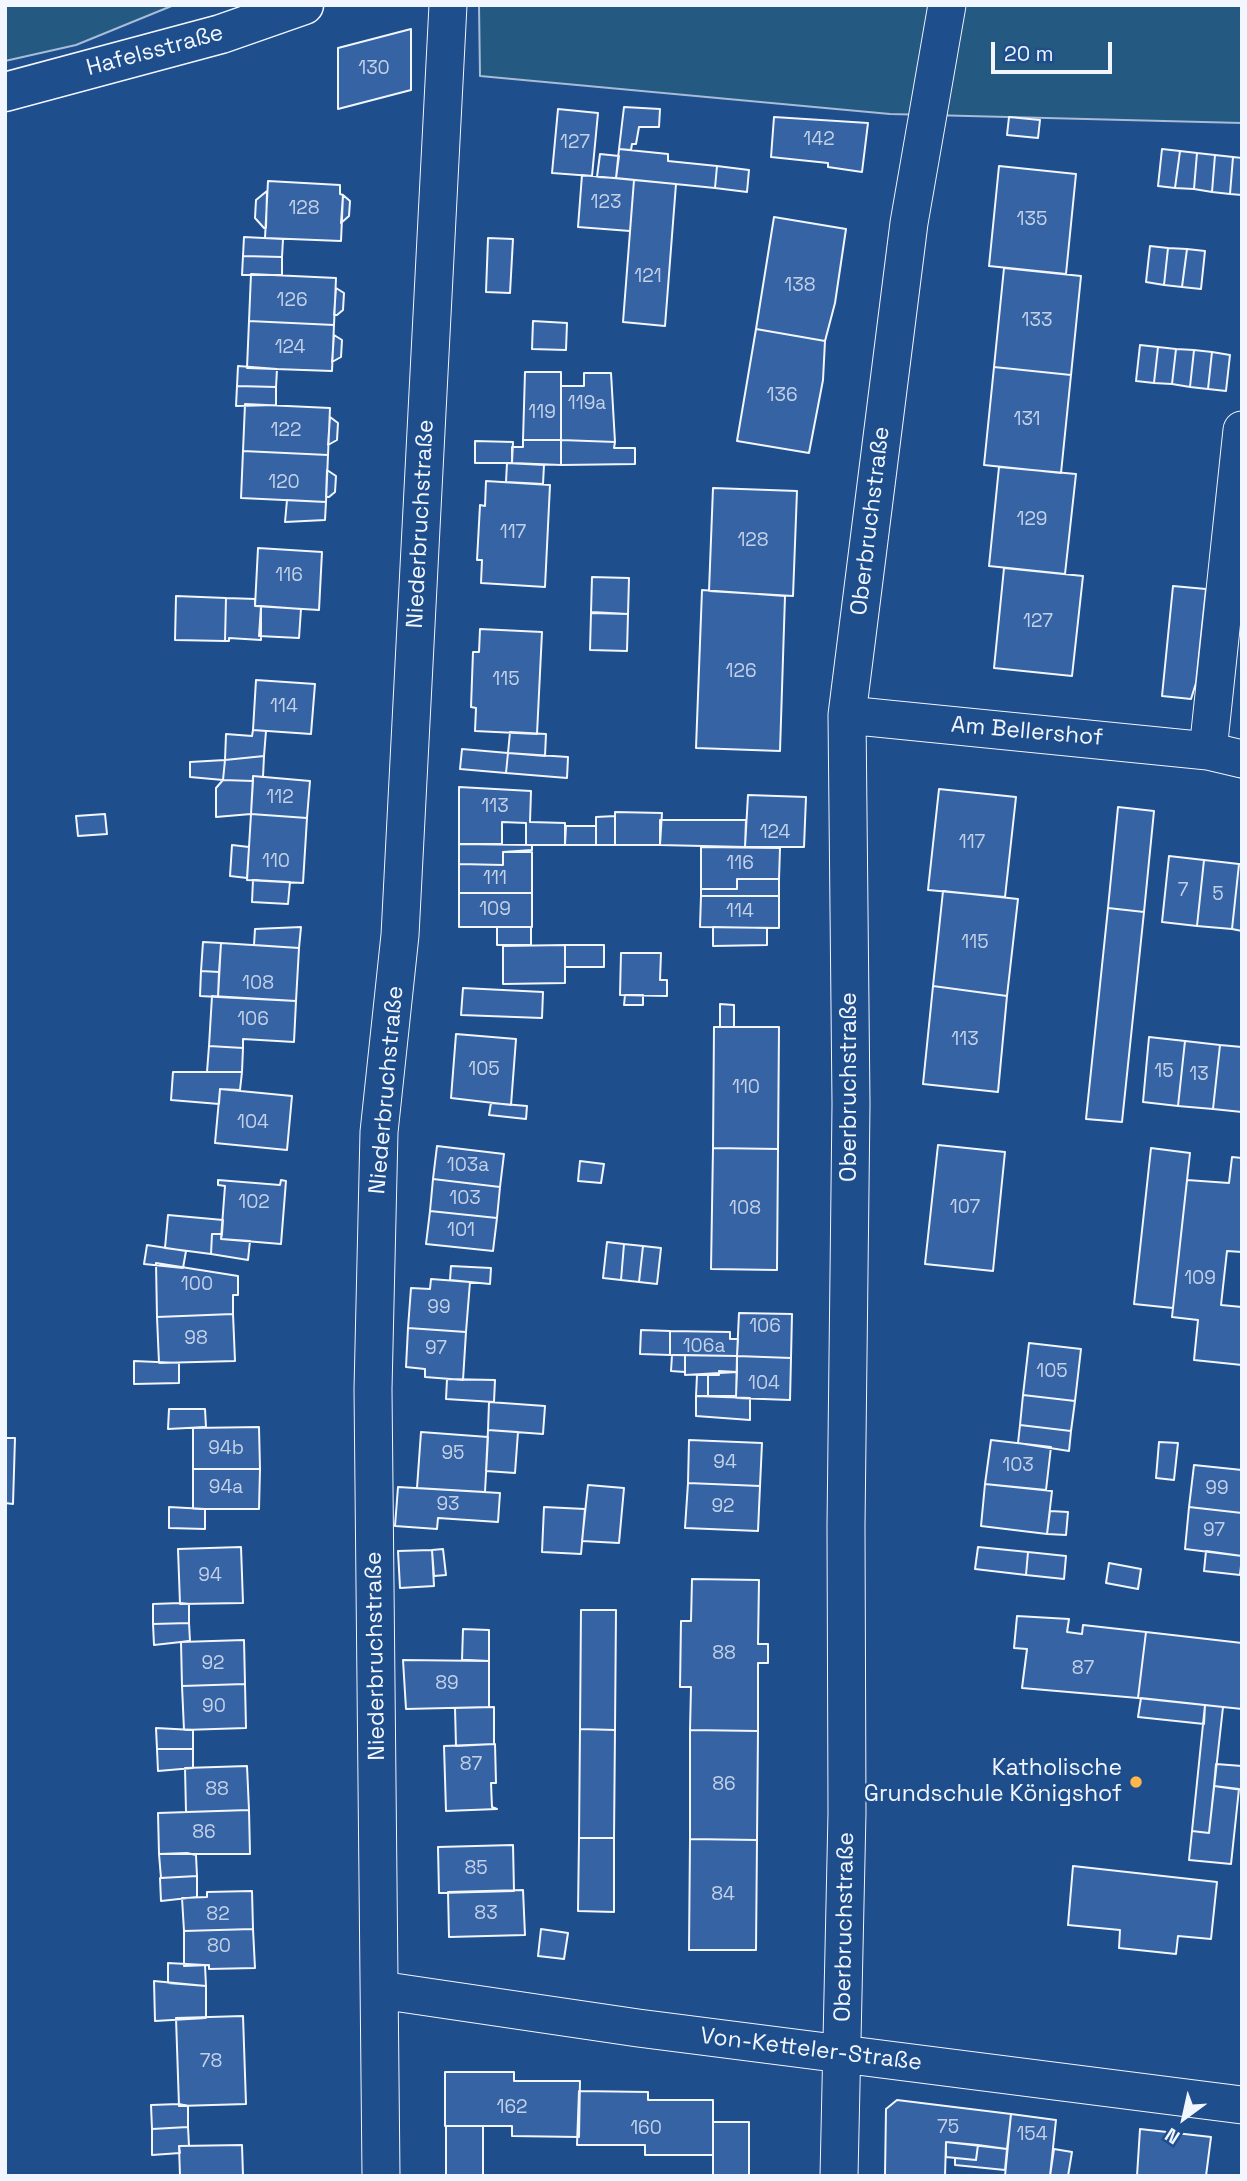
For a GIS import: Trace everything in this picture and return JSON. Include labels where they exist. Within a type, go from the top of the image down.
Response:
[{"type":"main road","name":"Hafelsstraße","points":[[5,92],[221,34],[304,5]]},
{"type":"street","name":"Niederbruchstraße","points":[[381,2176],[373,1389],[379,1132],[400,935],[448,5]]},
{"type":"street","name":"Oberbruchstraße","points":[[839,2176],[847,1814],[846,1525],[851,1104],[847,715],[909,223],[947,5]]},
{"type":"street","name":"Am Bellershof","points":[[847,715],[1225,755],[1242,430]]},
{"type":"street","name":"Von-Ketteler-Straße","points":[[380,1990],[842,2054],[1242,2105]]},
{"type":"shaded area","points":[[5,5],[174,5],[76,45],[5,61]]},
{"type":"shaded area","points":[[479,5],[1242,5],[1242,123],[890,114],[480,76]]},
{"type":"building","points":[[411,29],[411,90],[338,109],[338,48]]},
{"type":"building","points":[[624,107],[660,109],[659,127],[639,127],[636,144],[632,144],[631,150],[619,149]]},
{"type":"building","points":[[558,109],[598,113],[592,176],[552,173]]},
{"type":"building","points":[[774,117],[868,123],[862,172],[828,167],[828,163],[771,157]]},
{"type":"building","points":[[1009,117],[1040,120],[1038,138],[1007,135]]},
{"type":"building","points":[[619,149],[668,154],[668,161],[717,166],[715,188],[616,178]]},
{"type":"building","points":[[1162,149],[1180,151],[1175,188],[1158,186]]},
{"type":"building","points":[[1180,151],[1197,153],[1194,189],[1175,188]]},
{"type":"building","points":[[1197,153],[1215,155],[1212,192],[1194,189]]},
{"type":"building","points":[[600,154],[619,156],[616,178],[597,177]]},
{"type":"building","points":[[1215,155],[1233,157],[1230,194],[1212,192]]},
{"type":"building","points":[[1233,157],[1242,158],[1242,195],[1230,194]]},
{"type":"building","points":[[717,166],[749,170],[747,192],[715,188]]},
{"type":"building","points":[[999,166],[1076,174],[1066,274],[989,266]]},
{"type":"building","points":[[582,175],[634,180],[630,231],[578,227]]},
{"type":"building","points":[[634,180],[676,184],[665,326],[623,322]]},
{"type":"building","points":[[268,181],[340,185],[340,194],[343,195],[341,241],[265,238]]},
{"type":"building","points":[[267,191],[264,228],[255,218],[256,200]]},
{"type":"building","points":[[343,195],[350,201],[349,216],[341,223]]},
{"type":"building","points":[[774,217],[846,229],[835,303],[825,341],[756,329]]},
{"type":"building","points":[[244,237],[283,239],[282,257],[243,256]]},
{"type":"building","points":[[488,238],[513,239],[510,293],[486,292]]},
{"type":"building","points":[[1150,246],[1168,248],[1164,285],[1146,282]]},
{"type":"building","points":[[1168,248],[1187,249],[1182,287],[1164,285]]},
{"type":"building","points":[[1187,249],[1205,251],[1201,289],[1182,287]]},
{"type":"building","points":[[243,256],[282,257],[282,275],[242,275]]},
{"type":"building","points":[[1004,268],[1081,276],[1071,375],[994,367]]},
{"type":"building","points":[[251,274],[336,278],[334,325],[249,321]]},
{"type":"building","points":[[336,288],[344,293],[343,310],[334,315]]},
{"type":"building","points":[[249,321],[334,325],[332,371],[247,368]]},
{"type":"building","points":[[533,321],[567,323],[566,350],[532,349]]},
{"type":"building","points":[[756,329],[825,341],[823,380],[809,453],[737,441]]},
{"type":"building","points":[[334,335],[342,340],[341,357],[332,362]]},
{"type":"building","points":[[1140,345],[1158,347],[1154,383],[1136,381]]},
{"type":"building","points":[[1158,347],[1176,349],[1172,384],[1154,383]]},
{"type":"building","points":[[1176,349],[1194,350],[1190,387],[1172,384]]},
{"type":"building","points":[[1194,350],[1212,352],[1208,389],[1190,387]]},
{"type":"building","points":[[1212,352],[1230,355],[1226,391],[1208,389]]},
{"type":"building","points":[[238,366],[277,369],[276,387],[237,386]]},
{"type":"building","points":[[994,367],[1071,375],[1061,473],[984,465]]},
{"type":"building","points":[[525,372],[561,372],[561,440],[523,440]]},
{"type":"building","points":[[584,373],[611,373],[615,442],[561,440],[561,386],[584,386]]},
{"type":"building","points":[[237,386],[276,387],[276,405],[236,406]]},
{"type":"building","points":[[245,404],[330,408],[328,455],[243,451]]},
{"type":"building","points":[[330,417],[338,423],[337,440],[328,445]]},
{"type":"building","points":[[523,440],[561,440],[561,465],[512,463],[512,447],[523,447]]},
{"type":"building","points":[[561,440],[615,442],[614,448],[635,448],[635,464],[561,465]]},
{"type":"building","points":[[475,441],[513,442],[512,463],[475,463]]},
{"type":"building","points":[[243,451],[328,455],[326,502],[241,498]]},
{"type":"building","points":[[507,463],[544,465],[543,484],[506,482]]},
{"type":"building","points":[[999,467],[1076,474],[1065,574],[989,566]]},
{"type":"building","points":[[327,470],[336,476],[335,492],[329,497],[326,497]]},
{"type":"building","points":[[486,481],[550,485],[545,587],[481,583],[482,560],[477,560],[480,505],[485,506]]},
{"type":"building","points":[[713,488],[797,491],[793,596],[709,591]]},
{"type":"building","points":[[287,500],[326,502],[325,520],[285,522]]},
{"type":"building","points":[[258,548],[322,552],[319,610],[255,606]]},
{"type":"building","points":[[1004,568],[1083,576],[1072,676],[994,668]]},
{"type":"building","points":[[592,577],[629,578],[628,614],[591,612]]},
{"type":"building","points":[[1173,586],[1206,589],[1196,683],[1191,699],[1162,696]]},
{"type":"building","points":[[702,590],[785,596],[780,751],[696,748]]},
{"type":"building","points":[[176,596],[226,598],[225,641],[175,640]]},
{"type":"building","points":[[226,598],[255,599],[255,606],[261,606],[261,640],[229,638],[229,641],[225,641]]},
{"type":"building","points":[[261,606],[301,609],[299,638],[259,636]]},
{"type":"building","points":[[591,613],[628,614],[627,651],[590,650]]},
{"type":"building","points":[[480,629],[542,632],[537,734],[475,731],[476,708],[471,707],[473,652],[479,652]]},
{"type":"building","points":[[256,680],[315,684],[311,734],[253,730]]},
{"type":"building","points":[[253,730],[266,731],[264,756],[225,760],[226,734],[252,736]]},
{"type":"building","points":[[510,732],[546,734],[545,756],[508,753]]},
{"type":"building","points":[[462,749],[508,753],[506,773],[460,769]]},
{"type":"building","points":[[508,753],[568,757],[567,778],[506,773]]},
{"type":"building","points":[[264,756],[263,777],[253,776],[253,781],[223,780],[225,760]]},
{"type":"building","points":[[225,760],[223,780],[190,777],[190,762]]},
{"type":"building","points":[[253,776],[310,781],[307,818],[251,814]]},
{"type":"building","points":[[223,780],[253,781],[251,814],[216,817],[216,788]]},
{"type":"building","points":[[459,787],[531,791],[530,822],[565,823],[565,845],[526,845],[526,823],[502,822],[502,844],[459,844]]},
{"type":"building","points":[[939,789],[1016,797],[1005,897],[928,890]]},
{"type":"building","points":[[748,795],[806,797],[804,847],[745,847]]},
{"type":"building","points":[[1118,807],[1154,811],[1144,912],[1108,908]]},
{"type":"building","points":[[615,812],[662,813],[660,845],[615,845]]},
{"type":"building","points":[[105,814],[107,834],[78,836],[76,816]]},
{"type":"building","points":[[251,814],[307,818],[303,883],[247,880]]},
{"type":"building","points":[[615,816],[615,845],[596,845],[596,817]]},
{"type":"building","points":[[660,820],[746,820],[745,847],[660,845]]},
{"type":"building","points":[[566,826],[596,826],[596,845],[565,845]]},
{"type":"building","points":[[459,844],[532,845],[532,850],[503,852],[503,865],[459,864]]},
{"type":"building","points":[[232,845],[249,847],[247,878],[230,876]]},
{"type":"building","points":[[701,847],[780,848],[779,879],[737,879],[737,889],[701,889]]},
{"type":"building","points":[[503,852],[532,852],[532,893],[459,893],[459,864],[503,865]]},
{"type":"building","points":[[1169,856],[1204,860],[1197,926],[1162,922]]},
{"type":"building","points":[[1204,860],[1239,864],[1232,929],[1197,926]]},
{"type":"building","points":[[1239,864],[1242,864],[1242,931],[1232,929]]},
{"type":"building","points":[[737,879],[779,879],[779,896],[701,896],[701,889],[737,889]]},
{"type":"building","points":[[253,880],[290,882],[288,904],[252,902]]},
{"type":"building","points":[[943,891],[1018,899],[1007,996],[933,986]]},
{"type":"building","points":[[459,893],[532,893],[532,927],[459,927]]},
{"type":"building","points":[[701,896],[779,896],[779,928],[700,927]]},
{"type":"building","points":[[1108,908],[1144,912],[1122,1122],[1086,1119]]},
{"type":"building","points":[[301,927],[299,948],[254,945],[255,929]]},
{"type":"building","points":[[497,927],[531,927],[531,945],[497,945]]},
{"type":"building","points":[[713,927],[767,928],[767,945],[713,946]]},
{"type":"building","points":[[203,942],[221,943],[219,972],[201,971]]},
{"type":"building","points":[[221,943],[299,948],[296,1001],[218,997]]},
{"type":"building","points":[[565,945],[565,983],[503,984],[503,946]]},
{"type":"building","points":[[565,945],[604,945],[604,967],[565,967]]},
{"type":"building","points":[[621,953],[661,953],[660,980],[667,980],[667,996],[620,995]]},
{"type":"building","points":[[201,971],[219,972],[218,997],[200,996]]},
{"type":"building","points":[[933,986],[1007,996],[998,1092],[923,1084]]},
{"type":"building","points":[[463,988],[543,992],[542,1018],[461,1015]]},
{"type":"building","points":[[625,995],[643,995],[643,1005],[624,1005]]},
{"type":"building","points":[[212,996],[296,1001],[294,1042],[243,1039],[243,1048],[209,1046]]},
{"type":"building","points":[[720,1004],[734,1005],[734,1027],[720,1027]]},
{"type":"building","points":[[714,1027],[779,1027],[778,1149],[713,1148]]},
{"type":"building","points":[[456,1034],[516,1039],[511,1105],[451,1098]]},
{"type":"building","points":[[1149,1037],[1185,1041],[1178,1106],[1143,1102]]},
{"type":"building","points":[[1185,1041],[1220,1045],[1213,1109],[1178,1106]]},
{"type":"building","points":[[1220,1045],[1242,1047],[1242,1112],[1213,1109]]},
{"type":"building","points":[[209,1046],[243,1048],[242,1072],[207,1072]]},
{"type":"building","points":[[173,1072],[242,1072],[240,1090],[220,1089],[219,1104],[171,1100]]},
{"type":"building","points":[[220,1089],[292,1096],[287,1150],[215,1143]]},
{"type":"building","points":[[491,1103],[527,1106],[526,1119],[489,1115]]},
{"type":"building","points":[[938,1145],[1005,1152],[993,1271],[925,1264]]},
{"type":"building","points":[[437,1146],[504,1154],[500,1187],[433,1179]]},
{"type":"building","points":[[713,1148],[778,1149],[777,1270],[711,1269]]},
{"type":"building","points":[[1151,1148],[1190,1153],[1173,1308],[1134,1304]]},
{"type":"building","points":[[1232,1157],[1242,1158],[1242,1252],[1227,1251],[1221,1305],[1242,1307],[1242,1365],[1194,1360],[1198,1320],[1172,1317],[1187,1180],[1229,1183]]},
{"type":"building","points":[[580,1161],[604,1164],[601,1183],[578,1181]]},
{"type":"building","points":[[433,1179],[500,1187],[497,1218],[430,1211]]},
{"type":"building","points":[[218,1180],[280,1185],[281,1180],[286,1181],[281,1244],[221,1239],[225,1186],[218,1185]]},
{"type":"building","points":[[430,1211],[497,1218],[493,1251],[426,1244]]},
{"type":"building","points":[[168,1215],[223,1220],[222,1234],[212,1234],[211,1254],[165,1248]]},
{"type":"building","points":[[212,1234],[222,1234],[221,1239],[250,1241],[248,1260],[211,1254]]},
{"type":"building","points":[[607,1242],[624,1244],[621,1280],[603,1278]]},
{"type":"building","points":[[624,1244],[643,1246],[639,1282],[621,1280]]},
{"type":"building","points":[[147,1245],[186,1251],[183,1268],[144,1264]]},
{"type":"building","points":[[643,1246],[661,1248],[657,1284],[639,1282]]},
{"type":"building","points":[[156,1263],[238,1276],[238,1295],[233,1295],[233,1314],[157,1317]]},
{"type":"building","points":[[451,1266],[491,1268],[490,1284],[450,1280]]},
{"type":"building","points":[[431,1279],[470,1282],[466,1332],[408,1328],[411,1288],[430,1289]]},
{"type":"building","points":[[739,1313],[792,1314],[791,1358],[737,1356]]},
{"type":"building","points":[[233,1314],[235,1361],[159,1363],[157,1317]]},
{"type":"building","points":[[408,1328],[466,1332],[463,1380],[425,1377],[425,1369],[406,1367]]},
{"type":"building","points":[[641,1330],[670,1331],[670,1355],[640,1354]]},
{"type":"building","points":[[670,1331],[730,1332],[730,1339],[738,1339],[737,1356],[670,1355]]},
{"type":"building","points":[[1029,1343],[1081,1349],[1075,1401],[1023,1395]]},
{"type":"building","points":[[672,1355],[685,1355],[685,1372],[671,1371]]},
{"type":"building","points":[[685,1355],[737,1356],[737,1372],[685,1375]]},
{"type":"building","points":[[737,1356],[791,1358],[790,1400],[736,1398]]},
{"type":"building","points":[[134,1361],[179,1363],[179,1383],[134,1384]]},
{"type":"building","points":[[719,1371],[737,1372],[736,1396],[708,1396],[708,1375],[719,1375]]},
{"type":"building","points":[[697,1375],[708,1375],[708,1396],[696,1396]]},
{"type":"building","points":[[447,1379],[495,1380],[494,1402],[446,1399]]},
{"type":"building","points":[[1023,1395],[1075,1401],[1071,1431],[1020,1425]]},
{"type":"building","points":[[696,1396],[750,1398],[750,1420],[696,1416]]},
{"type":"building","points":[[489,1402],[545,1406],[543,1434],[488,1430]]},
{"type":"building","points":[[169,1409],[205,1409],[206,1427],[168,1429]]},
{"type":"building","points":[[1020,1425],[1071,1431],[1069,1451],[1018,1443]]},
{"type":"building","points":[[259,1427],[260,1469],[193,1469],[193,1428]]},
{"type":"building","points":[[488,1430],[518,1432],[515,1473],[486,1471]]},
{"type":"building","points":[[421,1432],[488,1437],[485,1492],[417,1488]]},
{"type":"building","points":[[5,1438],[15,1438],[13,1504],[5,1503]]},
{"type":"building","points":[[689,1440],[762,1443],[760,1486],[688,1483]]},
{"type":"building","points":[[991,1440],[1051,1447],[1046,1490],[985,1484]]},
{"type":"building","points":[[1159,1442],[1178,1443],[1174,1480],[1156,1478]]},
{"type":"building","points":[[1194,1465],[1242,1470],[1242,1513],[1189,1507]]},
{"type":"building","points":[[193,1469],[260,1469],[259,1509],[193,1509]]},
{"type":"building","points":[[688,1483],[760,1486],[758,1531],[685,1528]]},
{"type":"building","points":[[985,1484],[1052,1491],[1047,1534],[981,1526]]},
{"type":"building","points":[[588,1485],[624,1488],[619,1543],[582,1541]]},
{"type":"building","points":[[398,1487],[500,1493],[498,1522],[438,1518],[437,1529],[395,1526]]},
{"type":"building","points":[[169,1507],[205,1509],[205,1529],[169,1528]]},
{"type":"building","points":[[544,1507],[585,1509],[581,1554],[542,1552]]},
{"type":"building","points":[[1189,1507],[1242,1513],[1242,1556],[1185,1549]]},
{"type":"building","points":[[1050,1511],[1068,1512],[1066,1535],[1047,1534]]},
{"type":"building","points":[[241,1547],[243,1603],[180,1604],[178,1549]]},
{"type":"building","points":[[978,1547],[1028,1552],[1026,1575],[975,1569]]},
{"type":"building","points":[[443,1549],[446,1575],[434,1576],[432,1550]]},
{"type":"building","points":[[432,1550],[434,1586],[400,1588],[398,1551]]},
{"type":"building","points":[[1206,1551],[1242,1556],[1240,1575],[1204,1571]]},
{"type":"building","points":[[1028,1552],[1066,1556],[1064,1579],[1026,1575]]},
{"type":"building","points":[[1109,1563],[1141,1569],[1138,1589],[1106,1583]]},
{"type":"building","points":[[692,1579],[759,1580],[758,1644],[768,1644],[768,1663],[758,1663],[758,1731],[690,1730],[691,1687],[680,1687],[681,1621],[691,1621]]},
{"type":"building","points":[[153,1604],[189,1604],[189,1623],[153,1624]]},
{"type":"building","points":[[581,1610],[616,1610],[615,1730],[580,1729]]},
{"type":"building","points":[[1017,1616],[1069,1619],[1067,1632],[1082,1634],[1083,1625],[1146,1632],[1138,1698],[1022,1688],[1027,1649],[1014,1648]]},
{"type":"building","points":[[189,1623],[190,1641],[154,1645],[153,1624]]},
{"type":"building","points":[[463,1629],[489,1630],[489,1661],[462,1660]]},
{"type":"building","points":[[1146,1632],[1242,1643],[1242,1709],[1138,1698]]},
{"type":"building","points":[[244,1640],[245,1684],[182,1686],[181,1642]]},
{"type":"building","points":[[403,1660],[489,1661],[489,1707],[406,1709]]},
{"type":"building","points":[[245,1684],[246,1728],[184,1730],[182,1686]]},
{"type":"building","points":[[1141,1698],[1205,1705],[1204,1724],[1138,1717]]},
{"type":"building","points":[[1205,1705],[1223,1707],[1209,1833],[1192,1831]]},
{"type":"building","points":[[494,1707],[494,1744],[456,1746],[455,1708]]},
{"type":"building","points":[[156,1728],[193,1730],[193,1749],[157,1749]]},
{"type":"building","points":[[580,1729],[615,1730],[614,1838],[579,1838]]},
{"type":"building","points":[[690,1730],[758,1731],[757,1840],[690,1839]]},
{"type":"building","points":[[495,1744],[496,1783],[491,1783],[492,1807],[497,1809],[446,1811],[444,1746]]},
{"type":"building","points":[[157,1749],[193,1749],[193,1768],[158,1771]]},
{"type":"building","points":[[1216,1764],[1242,1766],[1242,1790],[1214,1786]]},
{"type":"building","points":[[247,1766],[249,1810],[186,1812],[185,1768]]},
{"type":"building","points":[[1214,1786],[1239,1789],[1231,1864],[1189,1860],[1192,1831],[1209,1833]]},
{"type":"building","points":[[249,1810],[250,1854],[159,1854],[158,1813]]},
{"type":"building","points":[[579,1838],[614,1838],[614,1912],[578,1911]]},
{"type":"building","points":[[690,1839],[757,1840],[756,1950],[689,1950]]},
{"type":"building","points":[[513,1845],[514,1891],[439,1893],[438,1847]]},
{"type":"building","points":[[159,1854],[196,1855],[197,1876],[161,1878]]},
{"type":"building","points":[[1073,1866],[1217,1882],[1211,1939],[1178,1936],[1176,1954],[1119,1948],[1120,1930],[1068,1925]]},
{"type":"building","points":[[197,1876],[197,1897],[161,1901],[160,1878]]},
{"type":"building","points":[[523,1890],[525,1935],[449,1937],[448,1892]]},
{"type":"building","points":[[252,1891],[253,1929],[184,1931],[182,1898],[207,1897],[207,1892]]},
{"type":"building","points":[[253,1929],[255,1968],[209,1969],[209,1965],[184,1966],[184,1931]]},
{"type":"building","points":[[541,1929],[568,1933],[564,1959],[538,1956]]},
{"type":"building","points":[[168,1963],[205,1965],[206,1986],[168,1983]]},
{"type":"building","points":[[154,1981],[206,1986],[206,2018],[155,2021]]},
{"type":"building","points":[[243,2016],[246,2104],[179,2106],[176,2018]]},
{"type":"building","points":[[445,2072],[514,2072],[514,2081],[580,2081],[579,2137],[512,2136],[512,2126],[445,2126]]},
{"type":"building","points":[[579,2091],[648,2092],[648,2100],[713,2100],[713,2155],[645,2155],[645,2145],[577,2145]]},
{"type":"building","points":[[897,2100],[1011,2114],[1007,2149],[946,2142],[945,2176],[885,2176],[886,2109]]},
{"type":"building","points":[[151,2105],[188,2106],[188,2127],[152,2129]]},
{"type":"building","points":[[1011,2114],[1056,2120],[1050,2176],[1005,2176]]},
{"type":"building","points":[[713,2122],[749,2122],[749,2176],[713,2176]]},
{"type":"building","points":[[446,2126],[483,2126],[483,2176],[446,2176]]},
{"type":"building","points":[[188,2127],[189,2146],[179,2146],[180,2153],[152,2155],[152,2129]]},
{"type":"building","points":[[1140,2129],[1211,2137],[1206,2176],[1137,2176]]},
{"type":"building","points":[[946,2142],[978,2145],[976,2160],[946,2157]]},
{"type":"building","points":[[242,2145],[243,2176],[180,2176],[179,2146]]},
{"type":"building","points":[[978,2145],[1007,2149],[1005,2170],[955,2165],[955,2158],[976,2160]]},
{"type":"building","points":[[1054,2149],[1072,2152],[1068,2176],[1050,2176]]},
{"type":"place","name":"Katholische Grundschule Königshof","points":[[1136,1782]]}]
